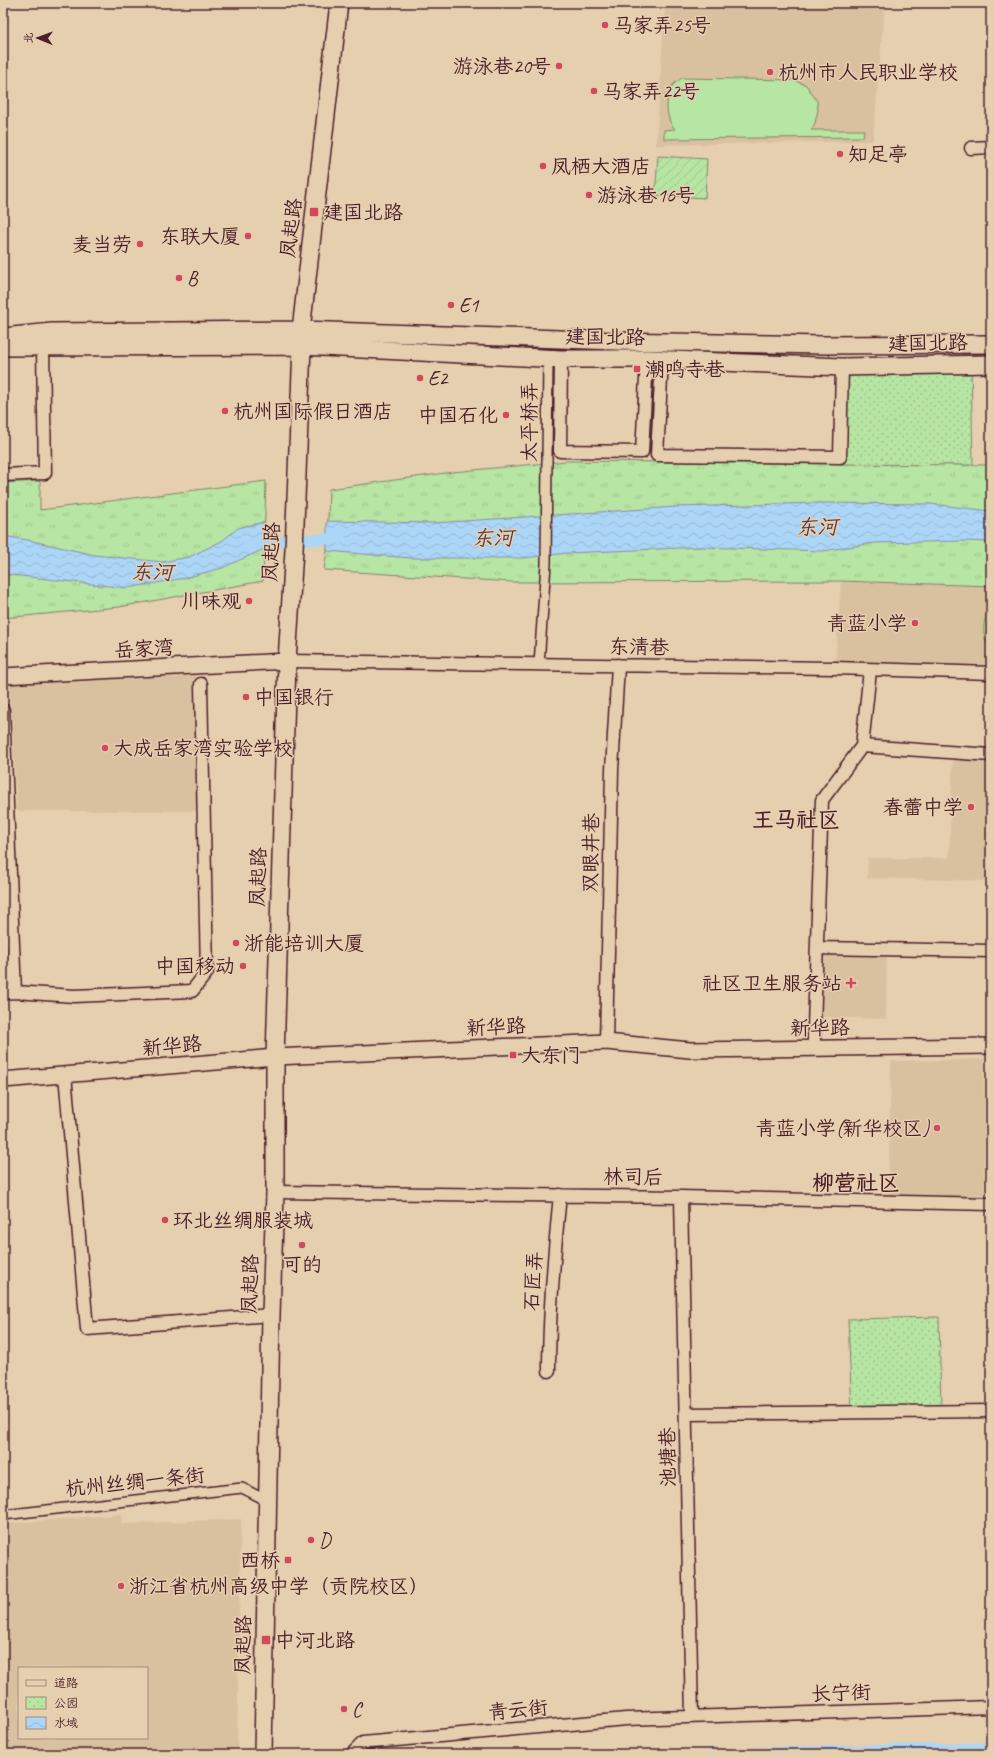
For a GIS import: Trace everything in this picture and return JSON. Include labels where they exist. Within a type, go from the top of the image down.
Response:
[{"type":"main road","name":"凤起路","points":[[262,1751],[275,1192],[275,1057],[287,661],[296,513],[301,338],[339,3]]},
{"type":"main road","name":"建国北路","points":[[3,337],[52,332],[301,338],[824,345],[991,344]]},
{"type":"main road","name":"建国北路","points":[[3,347],[43,347],[301,338],[554,358],[654,359],[842,367],[991,364]]},
{"type":"street","points":[[971,148],[991,147]]},
{"type":"street","points":[[3,475],[45,472],[43,347]]},
{"type":"street","points":[[554,358],[560,451],[590,452],[642,452],[654,359]]},
{"type":"street","name":"太平桥弄","points":[[539,664],[546,564],[547,486],[554,358]]},
{"type":"street","points":[[654,359],[657,455],[840,457],[842,367]]},
{"type":"street","name":"东清巷","points":[[287,661],[539,664],[991,673]]},
{"type":"street","name":"岳家湾","points":[[3,676],[287,661]]},
{"type":"street","name":"双眼井巷","points":[[606,1042],[612,770],[618,666]]},
{"type":"street","points":[[814,1048],[822,800],[862,746],[870,670]]},
{"type":"street","points":[[3,993],[15,992],[74,996],[192,991],[207,972],[201,684]]},
{"type":"street","points":[[3,710],[4,771],[15,992]]},
{"type":"street","points":[[862,746],[991,755]]},
{"type":"street","points":[[817,948],[991,951]]},
{"type":"street","name":"新华路","points":[[3,1080],[275,1057],[606,1042],[690,1050],[991,1046]]},
{"type":"street","points":[[65,1074],[87,1329],[271,1315]]},
{"type":"street","name":"林司后","points":[[275,1192],[681,1197],[991,1204]]},
{"type":"street","name":"石匠弄","points":[[549,1371],[549,1330],[552,1277],[560,1195]]},
{"type":"street","name":"池塘巷","points":[[681,1197],[692,1717]]},
{"type":"street","points":[[686,1414],[991,1411]]},
{"type":"street","name":"杭州丝绸一条街","points":[[3,1515],[242,1488],[268,1501]]},
{"type":"street","name":"长宁街","points":[[692,1717],[991,1707]]},
{"type":"street","name":"青云街","points":[[352,1754],[363,1743],[626,1719],[692,1717]]},
{"type":"shaded area","name":"杭州市人民职业学校","points":[[665,3],[885,3],[873,141],[656,145]]},
{"type":"shaded area","name":"青蓝小学","points":[[841,581],[991,586],[991,673],[835,668]]},
{"type":"shaded area","name":"大成岳家湾实验学校","points":[[196,673],[196,811],[17,811],[9,684]]},
{"type":"shaded area","name":"春蕾中学","points":[[953,752],[991,755],[991,881],[867,878],[868,858],[949,858]]},
{"type":"shaded area","name":"社区卫生服务站","points":[[817,948],[887,949],[886,1019],[814,1017]]},
{"type":"shaded area","name":"青蓝小学(新华校区)","points":[[984,1059],[984,1197],[888,1195],[891,1061]]},
{"type":"shaded area","name":"浙江省杭州高级中学（贡院校区）","points":[[122,1514],[122,1524],[241,1519],[237,1750],[128,1754],[3,1754],[3,1524]]},
{"type":"green space","points":[[682,78],[793,80],[806,85],[817,101],[818,110],[815,123],[811,130],[864,130],[863,137],[664,139],[664,130],[675,129],[669,120],[667,108],[668,96],[673,85]]},
{"type":"green space","points":[[658,156],[707,159],[705,198],[655,195]]},
{"type":"green space","points":[[971,364],[973,465],[840,464],[842,367]]},
{"type":"green space","points":[[567,461],[991,465],[991,586],[841,581],[512,582],[324,570],[327,551],[329,489],[453,472]]},
{"type":"green space","points":[[40,481],[40,510],[266,481],[263,581],[119,607],[3,618],[3,483]]},
{"type":"green space","points":[[991,605],[991,650],[985,638],[984,624]]},
{"type":"green space","points":[[939,1317],[941,1411],[852,1412],[848,1319]]},
{"type":"water","points":[[818,503],[930,504],[991,511],[991,542],[964,541],[874,543],[823,551],[701,547],[568,553],[523,558],[411,558],[327,551],[327,521],[433,523],[676,507]]},
{"type":"water","points":[[264,522],[264,549],[222,568],[185,578],[127,588],[3,574],[3,536],[95,555],[162,562],[189,557],[222,541],[238,528]]},
{"type":"waterway","name":"东河","points":[[250,543],[341,538]]},
{"type":"waterway","points":[[711,1754],[991,1748]]},
{"type":"place","name":"马家弄25号","points":[[605,25]]},
{"type":"place","name":"游泳巷20号","points":[[559,66]]},
{"type":"place","name":"杭州市人民职业学校","points":[[770,72]]},
{"type":"place","name":"马家弄22号","points":[[594,91]]},
{"type":"place","name":"知足亭","points":[[840,154]]},
{"type":"place","name":"凤栖大酒店","points":[[543,166]]},
{"type":"place","name":"游泳巷16号","points":[[589,195]]},
{"type":"place","name":"建国北路","points":[[314,212]]},
{"type":"place","name":"东联大厦","points":[[248,236]]},
{"type":"place","name":"麦当劳","points":[[140,244]]},
{"type":"place","name":"B","points":[[179,278]]},
{"type":"place","name":"E1","points":[[451,305]]},
{"type":"place","name":"潮鸣寺巷","points":[[637,369]]},
{"type":"place","name":"E2","points":[[420,378]]},
{"type":"place","name":"杭州国际假日酒店","points":[[225,411]]},
{"type":"place","name":"中国石化","points":[[506,415]]},
{"type":"place","name":"川味观","points":[[249,601]]},
{"type":"place","name":"青蓝小学","points":[[915,623]]},
{"type":"place","name":"中国银行","points":[[246,697]]},
{"type":"place","name":"大成岳家湾实验学校","points":[[105,748]]},
{"type":"place","name":"春蕾中学","points":[[971,807]]},
{"type":"place","name":"浙能培训大厦","points":[[236,943]]},
{"type":"place","name":"中国移动","points":[[243,966]]},
{"type":"place","name":"社区卫生服务站","points":[[851,983]]},
{"type":"place","name":"大东门","points":[[513,1055]]},
{"type":"place","name":"青蓝小学(新华校区)","points":[[937,1128]]},
{"type":"place","name":"环北丝绸服装城","points":[[165,1220]]},
{"type":"place","name":"可的","points":[[302,1245]]},
{"type":"place","name":"D","points":[[311,1540]]},
{"type":"place","name":"西桥","points":[[288,1560]]},
{"type":"place","name":"浙江省杭州高级中学（贡院校区）","points":[[121,1586]]},
{"type":"place","name":"中河北路","points":[[266,1640]]},
{"type":"place","name":"C","points":[[344,1709]]},
{"type":"district","name":"王马社区","points":[[796,820]]},
{"type":"district","name":"柳营社区","points":[[856,1183]]}]
